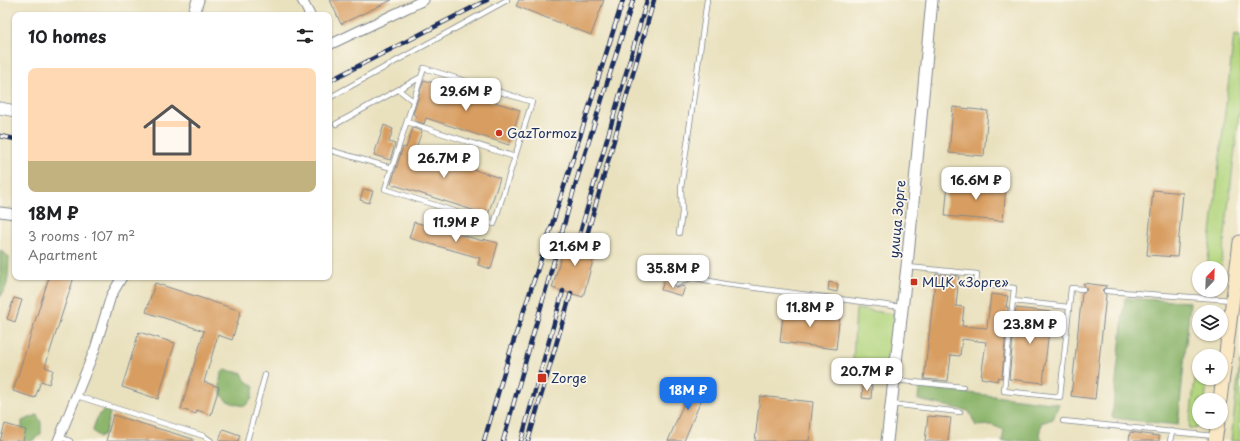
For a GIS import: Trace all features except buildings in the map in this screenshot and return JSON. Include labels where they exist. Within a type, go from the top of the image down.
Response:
[{"type":"main road","points":[[1221,393],[1240,242]]},
{"type":"main road","points":[[1215,439],[1217,429]]},
{"type":"street","points":[[194,12],[198,0]]},
{"type":"street","points":[[302,0],[308,12]]},
{"type":"street","points":[[332,44],[424,0]]},
{"type":"street","name":"улица Зорге","points":[[887,441],[907,266],[932,0]]},
{"type":"street","points":[[0,112],[12,111]]},
{"type":"street","points":[[0,212],[12,214]]},
{"type":"street","points":[[59,439],[95,349],[111,296],[120,280]]},
{"type":"lane","points":[[332,96],[507,0]]},
{"type":"lane","points":[[679,233],[682,213],[680,188],[707,0]]},
{"type":"lane","points":[[424,68],[532,102],[494,224],[385,190],[421,77],[424,68]]},
{"type":"lane","points":[[336,124],[421,77]]},
{"type":"lane","points":[[399,90],[413,101]]},
{"type":"lane","points":[[407,122],[515,156]]},
{"type":"lane","points":[[332,151],[392,168]]},
{"type":"lane","points":[[907,266],[977,274],[976,284],[1014,288],[1004,391],[1060,397],[1071,288],[1082,289]]},
{"type":"lane","points":[[677,284],[692,277],[724,284],[902,307]]},
{"type":"lane","points":[[1106,291],[1233,300]]},
{"type":"lane","points":[[1013,301],[1069,307]]},
{"type":"lane","points":[[247,441],[265,375]]},
{"type":"lane","points":[[894,380],[963,387]]},
{"type":"lane","points":[[77,396],[204,436],[211,441]]},
{"type":"lane","points":[[891,404],[960,412]]},
{"type":"lane","points":[[1063,421],[1172,431],[1215,439]]},
{"type":"lane","points":[[1170,441],[1172,431]]},
{"type":"lane","points":[[59,439],[70,441]]},
{"type":"green space","points":[[1234,35],[1240,36],[1240,106],[1222,261],[1208,261]]},
{"type":"green space","points":[[0,250],[9,257],[7,283],[0,297]]},
{"type":"green space","points":[[1125,298],[1190,302],[1178,425],[1112,418]]},
{"type":"green space","points":[[856,309],[895,314],[889,364],[853,360]]},
{"type":"green space","points":[[1240,361],[1240,441],[1231,441]]},
{"type":"green space","points":[[225,370],[242,373],[245,380],[254,387],[251,400],[245,406],[234,404],[224,398],[220,390],[220,378],[221,374]]},
{"type":"green space","points":[[1194,385],[1207,385],[1206,393],[1193,393]]},
{"type":"green space","points":[[919,387],[1059,404],[1053,419],[1041,423],[1039,436],[1044,441],[1002,441],[1004,430],[992,425],[976,426],[969,411],[918,400]]},
{"type":"green space","points":[[1192,403],[1192,428],[1189,428]]},
{"type":"green space","points":[[105,409],[110,413],[105,433],[99,437],[93,431],[98,416]]},
{"type":"green space","points":[[37,415],[41,422],[41,434],[32,441],[17,441],[22,432],[22,421]]},
{"type":"railway","points":[[332,79],[487,0]]},
{"type":"railway","points":[[484,441],[510,352],[623,0]]},
{"type":"railway","points":[[503,441],[577,179],[633,0]]},
{"type":"railway","points":[[578,240],[647,0]]},
{"type":"railway","points":[[585,242],[654,0]]},
{"type":"railway","points":[[0,136],[12,138]]},
{"type":"railway","points":[[521,441],[563,291]]},
{"type":"railway","points":[[528,441],[571,293]]},
{"type":"place","name":"GazTormoz","points":[[499,133]]},
{"type":"place","name":"МЦК «Зорге»","points":[[914,282]]},
{"type":"place","name":"Zorge","points":[[542,378]]}]
